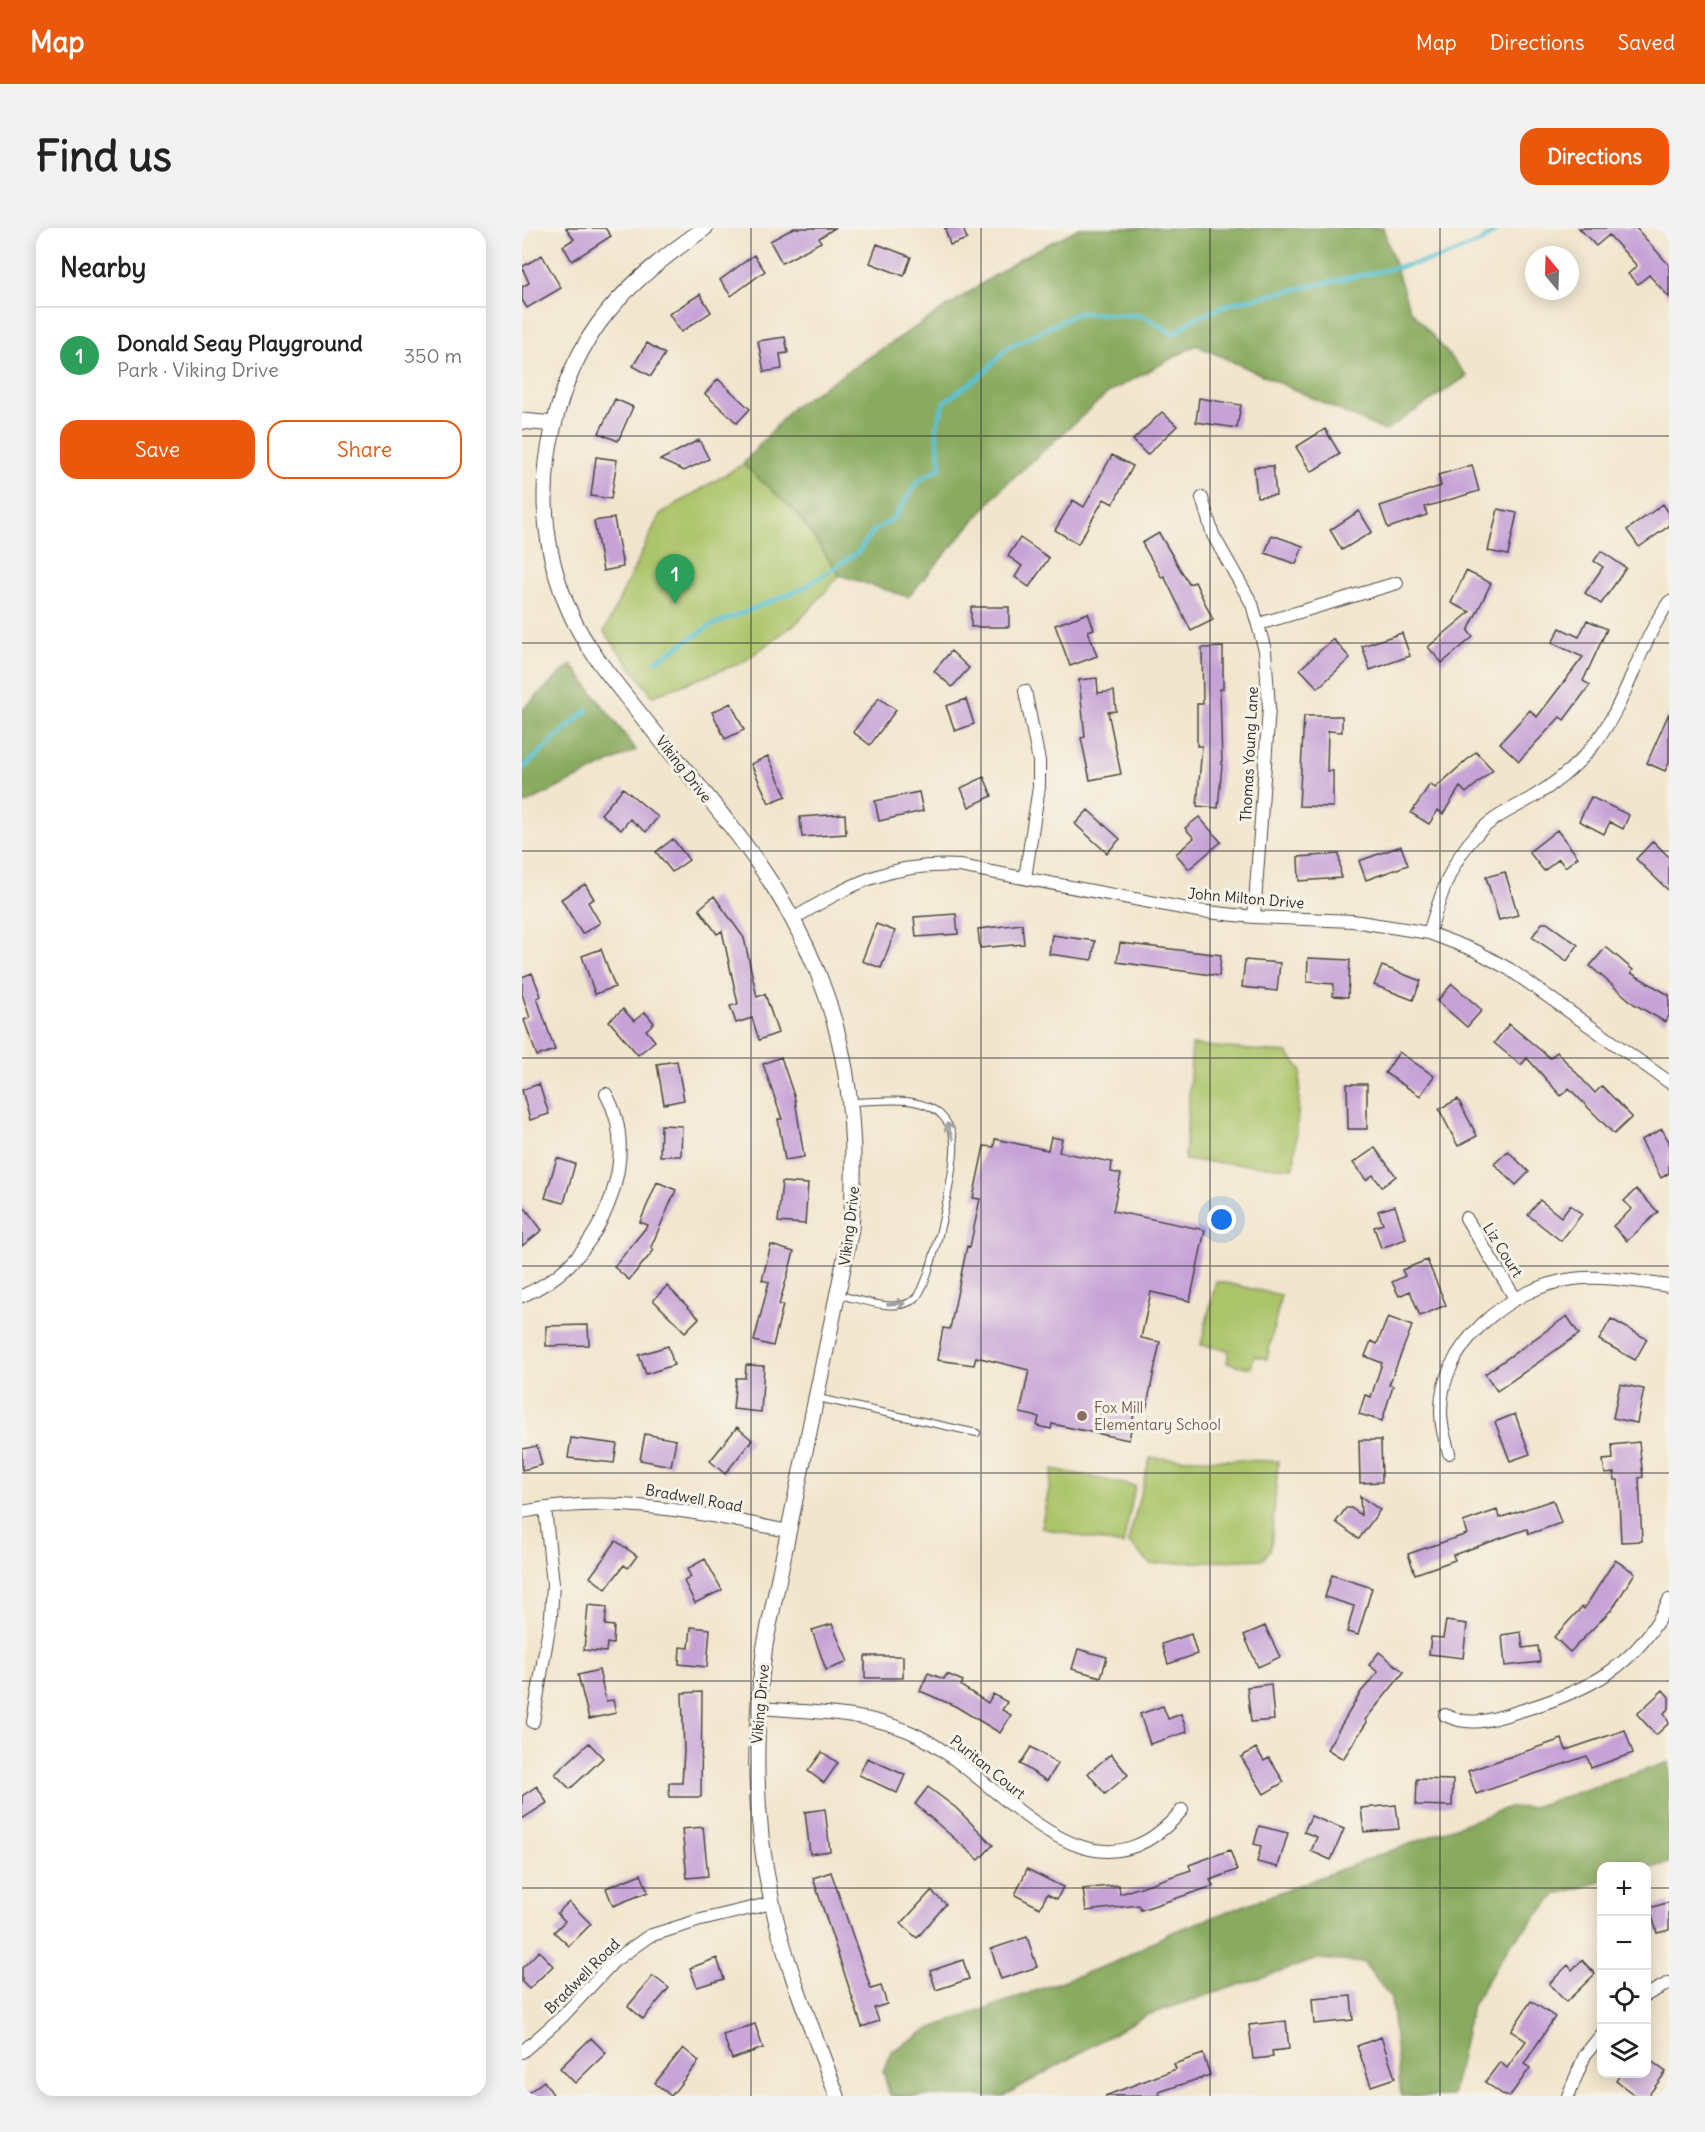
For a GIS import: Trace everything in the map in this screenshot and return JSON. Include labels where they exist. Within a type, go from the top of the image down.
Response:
[{"type":"street","name":"Viking Drive","points":[[705,228],[636,279],[609,308],[571,370],[554,424],[544,476],[547,532],[560,586],[576,624],[612,677],[756,861],[793,919],[831,1008],[846,1065],[851,1102],[855,1174],[851,1229],[765,1645],[758,1708],[756,1793],[761,1841],[772,1903],[791,1969],[837,2096]]},
{"type":"street","points":[[522,421],[554,424]]},
{"type":"street","name":"Thomas Young Lane","points":[[1202,498],[1213,535],[1239,577],[1259,624],[1265,651],[1269,708],[1254,917]]},
{"type":"street","points":[[1259,624],[1396,583]]},
{"type":"street","points":[[1429,933],[1446,880],[1476,834],[1507,811],[1533,798],[1567,772],[1591,748],[1611,722],[1652,631],[1669,602]]},
{"type":"street","points":[[1025,691],[1039,761],[1039,787],[1025,878]]},
{"type":"street","name":"John Milton Drive","points":[[793,919],[847,886],[902,867],[960,866],[1198,910],[1254,917],[1353,921],[1429,933],[1476,951],[1509,969],[1669,1082]]},
{"type":"street","points":[[522,1296],[568,1267],[601,1220],[612,1194],[622,1142],[619,1123],[606,1094]]},
{"type":"street","name":"Liz Court","points":[[1466,1218],[1515,1298]]},
{"type":"street","points":[[1449,1453],[1443,1434],[1441,1412],[1445,1384],[1455,1361],[1481,1324],[1515,1298],[1534,1289],[1574,1279],[1669,1286]]},
{"type":"street","name":"Bradwell Road","points":[[522,1512],[599,1503],[642,1504],[789,1531]]},
{"type":"street","points":[[533,1722],[551,1616],[553,1584],[546,1508]]},
{"type":"street","points":[[1445,1715],[1468,1722],[1485,1722],[1564,1698],[1590,1686],[1633,1653],[1650,1633],[1669,1599]]},
{"type":"street","name":"Puritan Court","points":[[758,1708],[853,1716],[909,1731],[958,1760],[1038,1827],[1066,1842],[1087,1848],[1107,1850],[1140,1844],[1156,1836],[1182,1810]]},
{"type":"street","name":"Bradwell Road","points":[[522,2052],[562,2017],[615,1961],[649,1936],[697,1920],[772,1903]]},
{"type":"street","points":[[1651,1993],[1669,1983]]},
{"type":"street","points":[[1568,2096],[1585,2055],[1597,2040]]},
{"type":"lane","points":[[839,1295],[897,1305],[914,1299],[921,1292],[931,1269],[954,1149],[948,1125],[933,1109],[907,1101],[851,1102]]},
{"type":"lane","points":[[817,1397],[976,1433]]},
{"type":"green space","points":[[1079,228],[1383,228],[1409,308],[1467,376],[1385,431],[1196,345],[1108,393],[1004,486],[908,597],[840,575],[797,513],[743,464],[793,407],[1023,257]]},
{"type":"green space","points":[[743,464],[797,513],[840,575],[799,621],[743,662],[653,696],[604,632],[660,514]]},
{"type":"green space","points":[[571,664],[636,750],[522,805],[522,710]]},
{"type":"green space","points":[[1192,1045],[1287,1053],[1301,1069],[1294,1168],[1185,1160]]},
{"type":"green space","points":[[1216,1281],[1281,1295],[1267,1359],[1254,1356],[1251,1368],[1227,1363],[1229,1350],[1201,1345]]},
{"type":"green space","points":[[1150,1458],[1278,1461],[1271,1548],[1263,1559],[1151,1564],[1128,1542]]},
{"type":"green space","points":[[1053,1469],[1135,1486],[1123,1545],[1041,1528]]},
{"type":"green space","points":[[1669,1762],[1669,1863],[1651,1868],[1651,1862],[1597,1862],[1597,1883],[1557,1894],[1509,1946],[1472,2005],[1452,2096],[1401,2096],[1391,1998],[1364,1963],[1318,1959],[1144,2016],[1004,2096],[890,2096],[883,2071],[892,2051],[929,2029],[1113,1963],[1170,1933],[1509,1807],[1530,1808]]},
{"type":"building","points":[[566,228],[605,228],[611,236],[572,261],[563,246],[574,239]]},
{"type":"building","points":[[794,228],[835,228],[819,238],[821,242],[782,263],[770,241]]},
{"type":"building","points":[[945,228],[963,228],[967,239],[950,245]]},
{"type":"building","points":[[1579,228],[1636,228],[1669,265],[1669,297],[1649,275],[1638,284],[1628,274],[1637,266],[1609,235],[1596,246]]},
{"type":"building","points":[[877,244],[911,257],[904,276],[870,263]]},
{"type":"building","points":[[542,255],[561,288],[527,308],[522,300],[522,287],[529,283],[522,267]]},
{"type":"building","points":[[754,255],[765,271],[731,296],[720,280]]},
{"type":"building","points":[[700,294],[711,312],[681,332],[669,314]]},
{"type":"building","points":[[785,337],[788,353],[780,354],[782,369],[764,372],[758,341]]},
{"type":"building","points":[[647,343],[665,354],[651,376],[633,366]]},
{"type":"building","points":[[718,379],[750,409],[737,423],[705,394]]},
{"type":"building","points":[[1199,398],[1241,405],[1237,428],[1196,422]]},
{"type":"building","points":[[615,399],[633,407],[618,441],[599,433]]},
{"type":"building","points":[[1162,412],[1177,426],[1147,455],[1133,440]]},
{"type":"building","points":[[1325,429],[1340,454],[1311,472],[1296,447]]},
{"type":"building","points":[[699,440],[709,459],[684,471],[660,460]]},
{"type":"building","points":[[1112,455],[1133,466],[1113,504],[1104,499],[1078,544],[1055,530],[1073,500],[1084,507]]},
{"type":"building","points":[[596,457],[617,460],[611,499],[591,496]]},
{"type":"building","points":[[1472,465],[1479,491],[1425,507],[1427,515],[1388,528],[1380,506],[1441,486],[1438,475]]},
{"type":"building","points":[[1273,466],[1276,495],[1257,497],[1254,467]]},
{"type":"building","points":[[1663,504],[1669,513],[1669,526],[1639,547],[1627,530]]},
{"type":"building","points":[[1498,509],[1517,513],[1508,555],[1488,551]]},
{"type":"building","points":[[1359,511],[1372,532],[1342,550],[1330,530]]},
{"type":"building","points":[[614,518],[623,567],[603,571],[594,521]]},
{"type":"building","points":[[1159,533],[1189,584],[1195,582],[1213,620],[1191,631],[1164,576],[1162,578],[1142,543]]},
{"type":"building","points":[[1272,535],[1303,546],[1296,564],[1265,553]]},
{"type":"building","points":[[1020,538],[1049,558],[1029,587],[1015,577],[1022,566],[1008,556]]},
{"type":"building","points":[[1601,551],[1626,568],[1601,604],[1585,593],[1603,567],[1594,561]]},
{"type":"building","points":[[1466,571],[1491,583],[1468,631],[1473,637],[1442,663],[1428,647],[1470,612],[1451,603]]},
{"type":"building","points":[[971,607],[1009,607],[1009,627],[971,627]]},
{"type":"building","points":[[1088,613],[1094,629],[1088,631],[1097,656],[1070,666],[1055,625]]},
{"type":"building","points":[[1587,620],[1607,629],[1583,681],[1590,685],[1564,720],[1560,717],[1519,761],[1500,743],[1530,710],[1537,717],[1583,657],[1552,643],[1560,628],[1579,637]]},
{"type":"building","points":[[1402,633],[1410,656],[1370,670],[1362,646]]},
{"type":"building","points":[[1333,639],[1350,658],[1318,688],[1300,669]]},
{"type":"building","points":[[1223,647],[1223,689],[1220,689],[1222,765],[1218,808],[1197,806],[1202,746],[1197,746],[1197,704],[1203,704],[1202,648]]},
{"type":"building","points":[[951,651],[969,668],[952,687],[934,671]]},
{"type":"building","points":[[1097,678],[1098,693],[1114,691],[1116,711],[1108,712],[1121,774],[1090,780],[1081,738],[1085,737],[1079,680]]},
{"type":"building","points":[[879,698],[896,710],[870,745],[853,732]]},
{"type":"building","points":[[966,699],[974,724],[955,731],[946,706]]},
{"type":"building","points":[[731,703],[744,730],[725,739],[712,712]]},
{"type":"building","points":[[1669,713],[1669,763],[1665,771],[1647,763]]},
{"type":"building","points":[[1304,716],[1342,716],[1342,732],[1328,731],[1327,771],[1333,771],[1333,807],[1299,806]]},
{"type":"building","points":[[1476,752],[1493,770],[1466,793],[1460,787],[1443,814],[1438,810],[1429,824],[1411,813],[1430,784],[1435,788]]},
{"type":"building","points":[[768,756],[786,796],[769,803],[751,764]]},
{"type":"building","points":[[984,777],[992,796],[969,807],[961,788]]},
{"type":"building","points":[[623,788],[658,817],[646,832],[630,819],[621,830],[601,814]]},
{"type":"building","points":[[919,792],[923,811],[879,821],[875,801]]},
{"type":"building","points":[[1591,797],[1629,815],[1623,829],[1610,822],[1604,834],[1579,821]]},
{"type":"building","points":[[1088,810],[1120,839],[1107,853],[1075,824]]},
{"type":"building","points":[[845,814],[846,834],[802,837],[800,817]]},
{"type":"building","points":[[1199,817],[1221,842],[1189,869],[1176,854],[1194,838],[1185,828]]},
{"type":"building","points":[[1557,830],[1578,857],[1565,867],[1559,859],[1544,871],[1529,852]]},
{"type":"building","points":[[673,839],[689,860],[672,872],[656,852]]},
{"type":"building","points":[[1653,841],[1669,857],[1669,891],[1636,859]]},
{"type":"building","points":[[1401,846],[1408,865],[1366,880],[1359,861]]},
{"type":"building","points":[[1339,854],[1341,878],[1299,881],[1298,857]]},
{"type":"building","points":[[1505,872],[1518,915],[1499,920],[1486,877]]},
{"type":"building","points":[[585,884],[594,899],[588,902],[600,923],[582,934],[561,899]]},
{"type":"building","points":[[714,896],[744,938],[757,997],[765,994],[778,1033],[759,1040],[752,1018],[736,1023],[730,1006],[738,1004],[722,931],[717,934],[699,909]]},
{"type":"building","points":[[956,914],[958,934],[916,937],[914,917]]},
{"type":"building","points":[[1542,923],[1547,923],[1578,945],[1567,961],[1532,937]]},
{"type":"building","points":[[876,924],[895,931],[881,968],[862,961]]},
{"type":"building","points":[[1022,924],[1024,944],[980,948],[978,929]]},
{"type":"building","points":[[1052,935],[1095,941],[1092,960],[1049,954]]},
{"type":"building","points":[[1120,943],[1221,955],[1219,976],[1117,962]]},
{"type":"building","points":[[1606,947],[1633,970],[1631,973],[1669,995],[1669,1016],[1665,1022],[1634,1004],[1590,966]]},
{"type":"building","points":[[601,949],[615,987],[595,994],[582,956]]},
{"type":"building","points":[[1308,958],[1350,960],[1348,997],[1333,996],[1334,984],[1307,982]]},
{"type":"building","points":[[1245,960],[1280,963],[1277,991],[1242,987]]},
{"type":"building","points":[[1382,966],[1421,981],[1413,1000],[1374,985]]},
{"type":"building","points":[[532,973],[541,996],[537,998],[555,1050],[537,1056],[524,1020],[530,1018],[522,994],[522,977]]},
{"type":"building","points":[[1452,984],[1482,1010],[1467,1027],[1437,1001]]},
{"type":"building","points":[[623,1009],[634,1021],[645,1012],[654,1023],[646,1030],[655,1041],[638,1055],[609,1021]]},
{"type":"building","points":[[1509,1024],[1550,1058],[1557,1052],[1595,1093],[1602,1086],[1632,1117],[1614,1134],[1569,1088],[1561,1096],[1527,1058],[1521,1065],[1494,1043]]},
{"type":"building","points":[[1399,1052],[1434,1076],[1420,1096],[1385,1073]]},
{"type":"building","points":[[781,1057],[795,1099],[804,1157],[785,1160],[778,1119],[782,1119],[763,1064]]},
{"type":"building","points":[[677,1061],[684,1100],[664,1104],[657,1064]]},
{"type":"building","points":[[539,1084],[549,1114],[530,1120],[522,1090]]},
{"type":"building","points":[[1347,1084],[1367,1084],[1367,1129],[1348,1129]]},
{"type":"building","points":[[1458,1099],[1477,1136],[1458,1146],[1439,1109]]},
{"type":"building","points":[[661,1125],[682,1126],[681,1156],[660,1156]]},
{"type":"building","points":[[1662,1129],[1669,1142],[1669,1173],[1661,1178],[1641,1140]]},
{"type":"building","points":[[1051,1137],[1062,1139],[1059,1152],[1112,1162],[1111,1172],[1121,1174],[1113,1211],[1205,1230],[1190,1301],[1151,1292],[1141,1338],[1160,1342],[1146,1410],[1135,1408],[1129,1440],[1052,1424],[1051,1429],[1037,1426],[1039,1417],[1020,1413],[1029,1370],[976,1357],[974,1365],[937,1360],[943,1328],[950,1329],[967,1246],[970,1247],[980,1199],[973,1198],[984,1146],[994,1147],[995,1139],[1048,1150]]},
{"type":"building","points":[[1375,1148],[1396,1176],[1382,1187],[1373,1175],[1366,1180],[1353,1163]]},
{"type":"building","points":[[1508,1151],[1529,1172],[1516,1185],[1494,1164]]},
{"type":"building","points":[[557,1158],[575,1164],[564,1203],[545,1198]]},
{"type":"building","points":[[657,1182],[676,1190],[651,1247],[654,1250],[629,1280],[614,1267],[648,1225],[640,1222]]},
{"type":"building","points":[[782,1182],[808,1184],[805,1224],[778,1222]]},
{"type":"building","points":[[1636,1189],[1658,1212],[1627,1241],[1613,1226],[1632,1209],[1624,1201]]},
{"type":"building","points":[[1540,1200],[1561,1217],[1570,1205],[1582,1214],[1561,1241],[1528,1215]]},
{"type":"building","points":[[522,1204],[542,1230],[522,1246]]},
{"type":"building","points":[[1395,1206],[1406,1239],[1381,1248],[1374,1227],[1383,1224],[1378,1211]]},
{"type":"building","points":[[771,1245],[794,1252],[779,1305],[783,1305],[773,1346],[754,1341],[769,1282],[762,1280]]},
{"type":"building","points":[[1427,1260],[1446,1305],[1420,1316],[1410,1291],[1399,1296],[1392,1282],[1405,1276],[1402,1270]]},
{"type":"building","points":[[667,1286],[699,1318],[685,1332],[653,1300]]},
{"type":"building","points":[[1567,1316],[1579,1334],[1497,1391],[1485,1374]]},
{"type":"building","points":[[1388,1317],[1412,1326],[1389,1385],[1393,1386],[1382,1421],[1359,1414],[1365,1395],[1371,1397],[1382,1363],[1365,1356],[1371,1341],[1377,1344]]},
{"type":"building","points":[[1611,1319],[1647,1339],[1635,1360],[1599,1340]]},
{"type":"building","points":[[588,1325],[589,1345],[546,1346],[546,1326]]},
{"type":"building","points":[[668,1346],[674,1365],[646,1374],[639,1355]]},
{"type":"building","points":[[746,1365],[764,1366],[761,1412],[733,1409],[736,1378],[745,1378]]},
{"type":"building","points":[[1620,1384],[1644,1389],[1637,1423],[1613,1418]]},
{"type":"building","points":[[1515,1414],[1530,1454],[1510,1461],[1495,1422]]},
{"type":"building","points":[[737,1427],[752,1440],[725,1474],[710,1461]]},
{"type":"building","points":[[645,1434],[676,1440],[671,1466],[640,1460]]},
{"type":"building","points":[[571,1438],[617,1444],[614,1463],[568,1458]]},
{"type":"building","points":[[1359,1440],[1381,1440],[1382,1482],[1360,1483]]},
{"type":"building","points":[[1639,1442],[1643,1477],[1639,1478],[1642,1541],[1621,1542],[1618,1480],[1614,1480],[1614,1473],[1605,1474],[1603,1460],[1613,1459],[1612,1445]]},
{"type":"building","points":[[537,1446],[542,1465],[522,1470],[522,1449]]},
{"type":"building","points":[[1360,1496],[1380,1510],[1359,1539],[1336,1522],[1346,1508],[1351,1508],[1361,1515]]},
{"type":"building","points":[[1553,1500],[1561,1523],[1529,1534],[1527,1529],[1453,1555],[1455,1560],[1415,1574],[1408,1554],[1467,1534],[1463,1522],[1497,1510],[1499,1518]]},
{"type":"building","points":[[616,1541],[637,1556],[628,1568],[624,1565],[606,1589],[590,1577]]},
{"type":"building","points":[[705,1559],[722,1590],[695,1603],[684,1581],[691,1577],[687,1569]]},
{"type":"building","points":[[1615,1560],[1635,1573],[1613,1608],[1570,1652],[1554,1637],[1582,1607],[1584,1609]]},
{"type":"building","points":[[1332,1575],[1372,1588],[1358,1635],[1347,1632],[1354,1606],[1325,1597]]},
{"type":"building","points":[[588,1605],[607,1607],[605,1625],[614,1626],[613,1644],[607,1643],[606,1652],[584,1650]]},
{"type":"building","points":[[1446,1621],[1467,1624],[1463,1658],[1429,1654],[1431,1637],[1443,1638]]},
{"type":"building","points":[[832,1624],[848,1662],[826,1670],[812,1630]]},
{"type":"building","points":[[1265,1626],[1280,1657],[1258,1667],[1244,1635]]},
{"type":"building","points":[[691,1627],[710,1629],[707,1667],[679,1664],[680,1647],[689,1648]]},
{"type":"building","points":[[1521,1632],[1523,1648],[1538,1646],[1540,1662],[1505,1666],[1502,1635]]},
{"type":"building","points":[[1191,1634],[1197,1654],[1168,1664],[1162,1644]]},
{"type":"building","points":[[1078,1649],[1107,1657],[1101,1677],[1072,1669]]},
{"type":"building","points":[[1379,1652],[1404,1672],[1365,1720],[1367,1722],[1343,1759],[1327,1749],[1361,1692],[1378,1672],[1369,1665]]},
{"type":"building","points":[[865,1656],[903,1656],[903,1678],[865,1678]]},
{"type":"building","points":[[599,1670],[606,1701],[613,1700],[616,1713],[589,1719],[578,1675]]},
{"type":"building","points":[[928,1673],[944,1679],[947,1674],[963,1681],[961,1686],[988,1703],[993,1694],[1007,1702],[1002,1710],[1011,1715],[1000,1733],[955,1706],[920,1691]]},
{"type":"building","points":[[1271,1684],[1274,1720],[1251,1722],[1247,1687]]},
{"type":"building","points":[[1663,1690],[1669,1697],[1669,1708],[1664,1713],[1669,1723],[1656,1735],[1637,1714]]},
{"type":"building","points":[[702,1692],[701,1797],[669,1797],[669,1783],[682,1783],[684,1751],[682,1693]]},
{"type":"building","points":[[1163,1706],[1168,1719],[1181,1714],[1187,1732],[1150,1744],[1140,1714]]},
{"type":"building","points":[[1625,1730],[1633,1753],[1591,1768],[1587,1756],[1476,1794],[1468,1771],[1562,1739],[1566,1750]]},
{"type":"building","points":[[589,1743],[603,1758],[570,1789],[555,1774]]},
{"type":"building","points":[[1031,1747],[1058,1764],[1047,1781],[1020,1764]]},
{"type":"building","points":[[1256,1748],[1264,1761],[1269,1758],[1284,1782],[1264,1794],[1241,1757]]},
{"type":"building","points":[[822,1752],[838,1763],[824,1783],[808,1771]]},
{"type":"building","points":[[1111,1754],[1128,1775],[1105,1794],[1088,1773]]},
{"type":"building","points":[[867,1758],[905,1775],[897,1793],[859,1775]]},
{"type":"building","points":[[1417,1779],[1453,1780],[1452,1806],[1416,1805]]},
{"type":"building","points":[[537,1786],[547,1803],[522,1819],[522,1796]]},
{"type":"building","points":[[928,1787],[956,1808],[993,1845],[979,1860],[915,1804]]},
{"type":"building","points":[[1396,1805],[1399,1829],[1364,1832],[1361,1808]]},
{"type":"building","points":[[825,1809],[830,1851],[810,1854],[805,1812]]},
{"type":"building","points":[[1311,1816],[1344,1829],[1331,1860],[1311,1851],[1317,1837],[1304,1832]]},
{"type":"building","points":[[1259,1826],[1288,1833],[1278,1867],[1257,1862],[1261,1846],[1254,1844]]},
{"type":"building","points":[[703,1827],[708,1876],[687,1878],[682,1829]]},
{"type":"building","points":[[1230,1850],[1237,1870],[1210,1880],[1213,1886],[1141,1910],[1139,1905],[1086,1911],[1083,1889],[1119,1885],[1120,1894],[1191,1870],[1189,1865]]},
{"type":"building","points":[[1027,1869],[1063,1887],[1057,1899],[1047,1894],[1040,1908],[1015,1895]]},
{"type":"building","points":[[831,1872],[871,1989],[881,1986],[887,2004],[874,2008],[879,2021],[862,2027],[813,1878]]},
{"type":"building","points":[[641,1874],[648,1892],[613,1906],[606,1888]]},
{"type":"building","points":[[931,1891],[946,1904],[917,1938],[901,1924]]},
{"type":"building","points":[[569,1902],[591,1924],[569,1946],[554,1932],[565,1921],[557,1913]]},
{"type":"building","points":[[1669,1902],[1669,1930],[1657,1933],[1651,1908]]},
{"type":"building","points":[[1027,1937],[1037,1967],[1001,1979],[991,1949]]},
{"type":"building","points":[[539,1951],[553,1966],[529,1989],[522,1982],[522,1968]]},
{"type":"building","points":[[717,1958],[724,1979],[697,1987],[690,1968]]},
{"type":"building","points":[[963,1960],[969,1979],[936,1990],[930,1971]]},
{"type":"building","points":[[1582,1960],[1595,1974],[1566,2002],[1549,1984],[1568,1965],[1572,1970]]},
{"type":"building","points":[[653,1976],[669,1988],[643,2019],[628,2006]]},
{"type":"building","points":[[1351,1996],[1353,2020],[1314,2024],[1312,1999]]},
{"type":"building","points":[[1531,2001],[1555,2017],[1524,2064],[1530,2068],[1510,2096],[1505,2096],[1485,2082],[1500,2062],[1507,2068],[1526,2041],[1511,2031]]},
{"type":"building","points":[[1286,2021],[1289,2049],[1272,2051],[1273,2057],[1253,2059],[1249,2025]]},
{"type":"building","points":[[755,2024],[763,2048],[732,2059],[723,2035]]},
{"type":"building","points":[[1381,2037],[1395,2078],[1371,2086],[1357,2046]]},
{"type":"building","points":[[591,2038],[606,2053],[575,2083],[560,2068]]},
{"type":"building","points":[[683,2048],[699,2061],[671,2096],[655,2083]]},
{"type":"building","points":[[1203,2054],[1210,2075],[1159,2092],[1160,2096],[1105,2096],[1176,2069],[1174,2064]]},
{"type":"building","points":[[1651,2061],[1666,2072],[1648,2096],[1636,2096],[1616,2081],[1618,2078],[1651,2078]]},
{"type":"building","points":[[544,2081],[554,2096],[524,2096]]},
{"type":"waterway","points":[[656,661],[710,626],[804,588],[858,552],[873,532],[894,518],[918,481],[941,467],[936,428],[944,402],[983,374],[1007,348],[1078,313],[1143,316],[1174,334],[1194,319],[1232,303],[1441,258],[1481,242],[1499,228]]},
{"type":"waterway","points":[[522,769],[587,710]]},
{"type":"place","name":"Donald Seay Playground","points":[[675,604]]},
{"type":"place","name":"Fox Mill Elementary School","points":[[1082,1416]]}]
